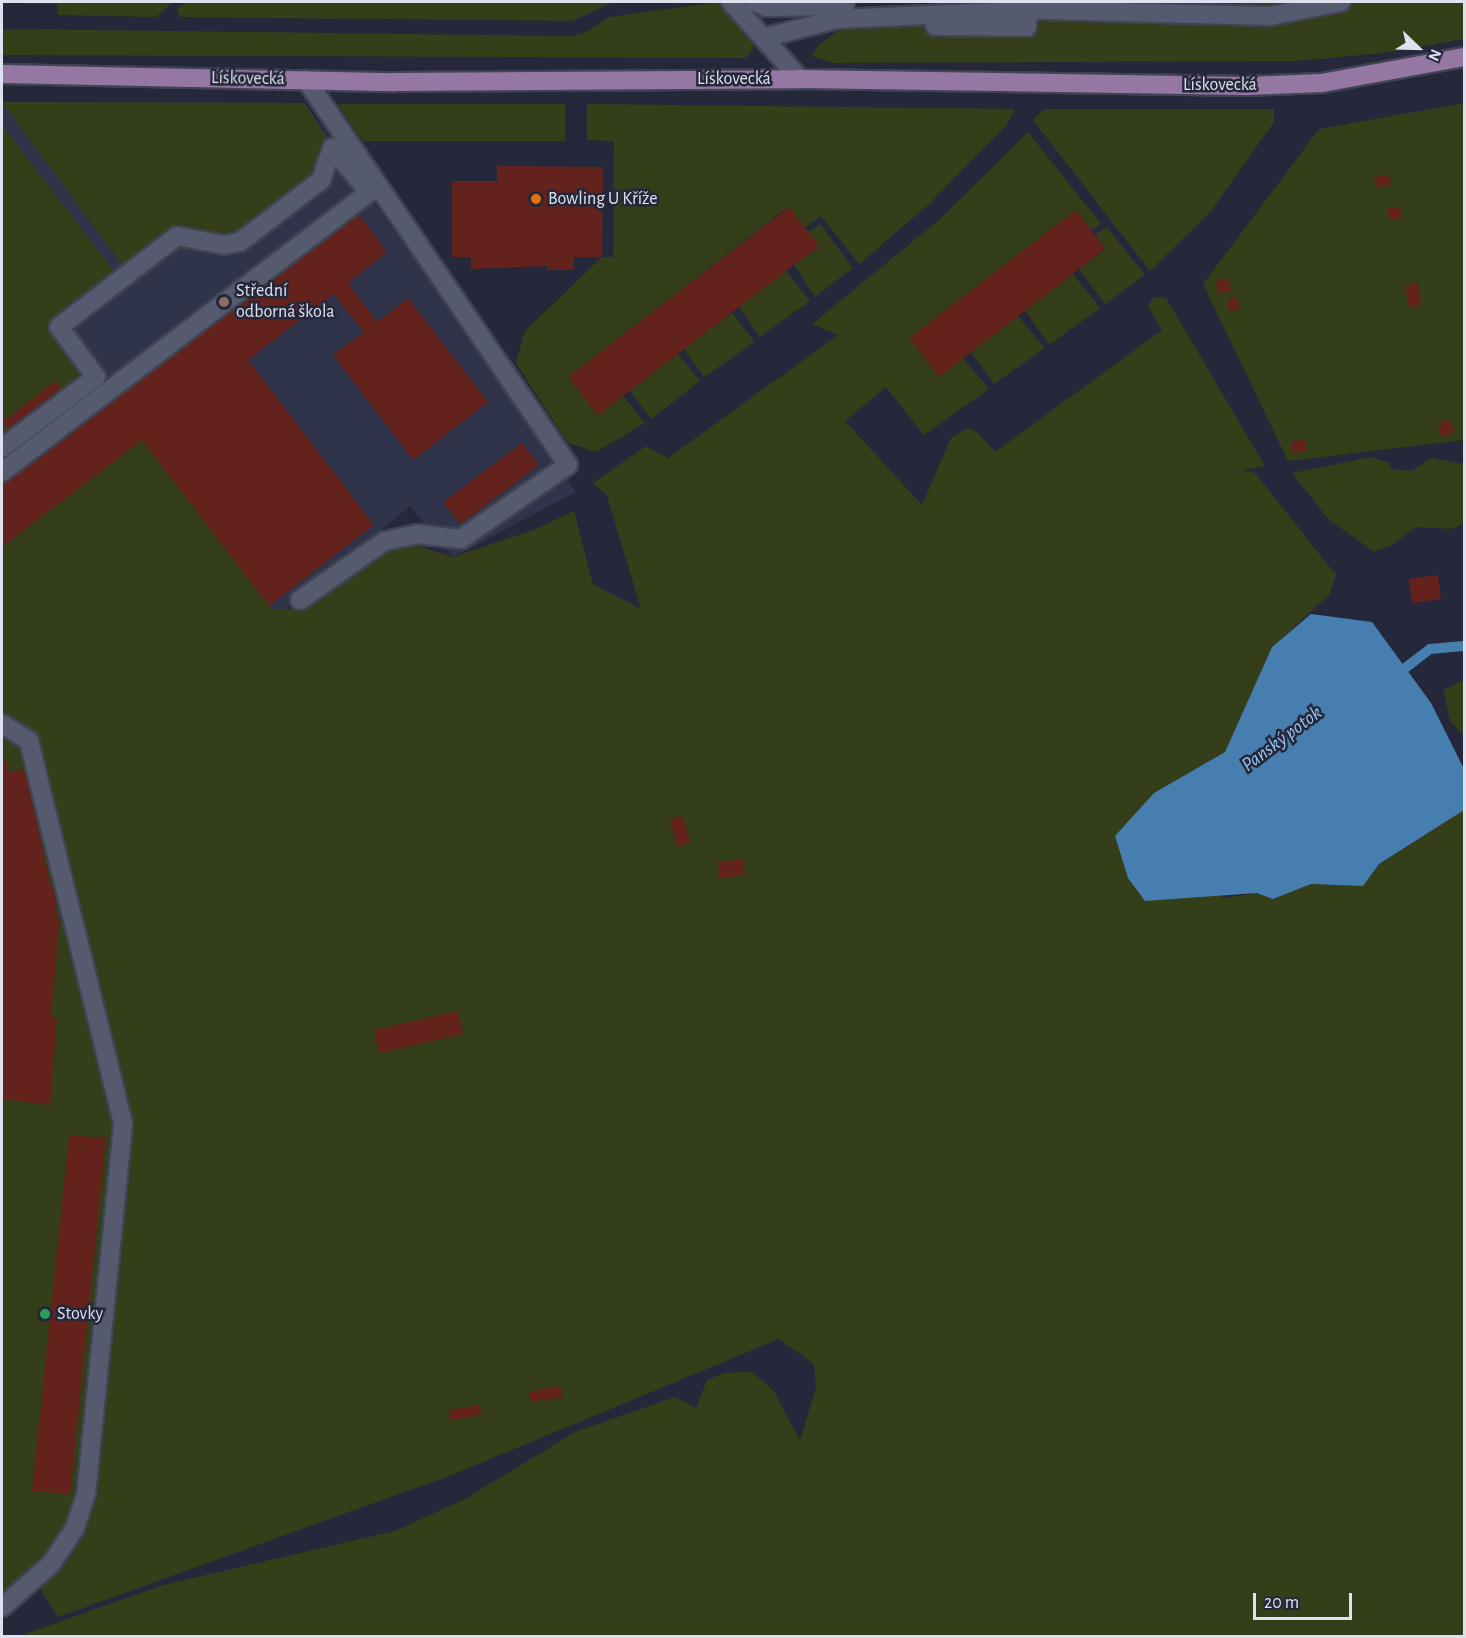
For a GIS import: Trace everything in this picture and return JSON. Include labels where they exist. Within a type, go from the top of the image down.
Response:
[{"type":"main road","name":"Lískovecká","points":[[2,74],[306,80],[800,79],[1247,86],[1322,83],[1464,57]]},
{"type":"lane","points":[[731,2],[766,37],[800,79]]},
{"type":"lane","points":[[754,2],[766,7],[845,9],[1028,6],[1270,16],[1341,2]]},
{"type":"lane","points":[[766,37],[845,9]]},
{"type":"lane","points":[[300,600],[385,541],[417,534],[461,539],[568,465],[306,80]]},
{"type":"lane","points":[[2,448],[96,377],[58,327],[177,236],[224,245],[240,242],[321,180],[332,147],[369,192],[2,472]]},
{"type":"lane","points":[[2,724],[29,741],[123,1125],[86,1494],[75,1528],[51,1564],[2,1607]]},
{"type":"shaded area","name":"Střední odborná škola","points":[[2,102],[305,103],[576,492],[453,557],[410,506],[243,644],[2,693]]},
{"type":"green space","points":[[57,2],[173,2],[156,17],[58,15]]},
{"type":"green space","points":[[186,2],[613,2],[572,21],[180,17],[177,9]]},
{"type":"green space","points":[[719,2],[752,34],[753,48],[746,58],[2,55],[2,29],[572,36],[587,32],[609,17]]},
{"type":"green space","points":[[1028,2],[1464,2],[1464,39],[1384,53],[1296,61],[833,63],[812,56],[819,45],[844,26],[1027,27]]},
{"type":"green space","points":[[2,102],[305,103],[332,148],[321,180],[240,242],[183,235],[128,273]]},
{"type":"green space","points":[[1464,103],[1464,440],[1288,461],[1203,284],[1319,129]]},
{"type":"green space","points":[[338,104],[565,104],[565,141],[363,141]]},
{"type":"green space","points":[[587,104],[1015,109],[1006,126],[928,205],[859,264],[821,216],[804,228],[788,207],[568,377],[598,415],[623,396],[645,423],[596,452],[568,443],[516,363],[525,331],[602,257],[613,257],[614,141],[587,140]]},
{"type":"green space","points":[[1044,109],[1274,109],[1274,122],[1211,211],[1150,271],[1033,120]]},
{"type":"green space","points":[[2,125],[121,280],[59,327],[96,377],[2,448]]},
{"type":"green space","points":[[1028,132],[1101,224],[1091,230],[1076,210],[909,338],[939,377],[963,358],[989,389],[924,435],[886,387],[845,421],[922,505],[951,438],[967,428],[976,431],[995,452],[1162,330],[1148,306],[1154,297],[1166,298],[1265,466],[1242,470],[1255,473],[1336,575],[1329,595],[1272,647],[1225,752],[1154,793],[1223,898],[1257,893],[1273,899],[1311,884],[1362,886],[1379,864],[1464,810],[1464,1636],[20,1636],[163,1585],[395,1531],[465,1499],[575,1432],[675,1397],[696,1408],[707,1380],[724,1373],[752,1372],[774,1391],[800,1441],[816,1387],[814,1364],[779,1339],[449,1476],[58,1617],[29,1571],[2,1596],[2,547],[142,440],[272,609],[306,609],[376,555],[399,546],[415,545],[453,557],[536,529],[574,511],[593,585],[641,609],[607,496],[593,483],[646,446],[668,458],[838,335],[812,324],[940,219]]},
{"type":"green space","points":[[820,224],[853,268],[815,297],[794,265],[819,247],[808,232]]},
{"type":"green space","points":[[1107,227],[1145,275],[1105,304],[1079,269],[1105,250],[1095,235]]},
{"type":"green space","points":[[786,271],[810,301],[760,337],[739,307]]},
{"type":"green space","points":[[1073,274],[1100,308],[1049,345],[1025,310]]},
{"type":"green space","points":[[732,313],[755,342],[704,377],[684,349]]},
{"type":"green space","points":[[1018,316],[1045,348],[994,384],[971,352]]},
{"type":"green space","points":[[678,354],[700,381],[651,419],[630,391]]},
{"type":"green space","points":[[1371,457],[1388,462],[1392,469],[1412,471],[1431,458],[1464,464],[1464,523],[1451,529],[1415,527],[1391,546],[1373,551],[1328,519],[1292,473]]},
{"type":"green space","points":[[1464,680],[1464,736],[1450,721],[1443,690]]},
{"type":"water","points":[[1311,614],[1372,622],[1431,703],[1464,769],[1464,810],[1379,864],[1363,886],[1311,884],[1273,899],[1257,893],[1145,901],[1128,878],[1115,836],[1154,793],[1225,752],[1272,647]]},
{"type":"building","points":[[24,2],[57,2],[57,4],[24,4]]},
{"type":"building","points":[[497,166],[603,167],[602,257],[574,257],[574,270],[547,270],[547,266],[471,269],[471,257],[452,257],[452,181],[497,181]]},
{"type":"building","points":[[1389,175],[1391,185],[1375,187],[1374,177]]},
{"type":"building","points":[[352,205],[387,252],[348,283],[377,322],[408,298],[488,402],[413,460],[333,355],[364,332],[333,294],[248,360],[374,525],[269,606],[142,440],[2,547],[2,472]]},
{"type":"building","points":[[1400,206],[1402,218],[1390,220],[1387,209]]},
{"type":"building","points":[[789,207],[819,246],[598,415],[568,377]]},
{"type":"building","points":[[1076,210],[1105,249],[939,377],[909,338]]},
{"type":"building","points":[[1228,278],[1231,291],[1218,293],[1216,281]]},
{"type":"building","points":[[1418,283],[1421,305],[1409,307],[1405,286]]},
{"type":"building","points":[[1238,297],[1239,310],[1229,311],[1228,299]]},
{"type":"building","points":[[55,381],[63,392],[11,432],[3,422]]},
{"type":"building","points":[[1451,420],[1454,433],[1441,436],[1438,423]]},
{"type":"building","points":[[1305,440],[1307,451],[1293,453],[1291,441]]},
{"type":"building","points":[[522,443],[539,465],[460,524],[443,502]]},
{"type":"building","points":[[1438,575],[1441,599],[1412,603],[1409,579]]},
{"type":"building","points":[[6,760],[9,772],[25,769],[51,888],[56,887],[60,903],[55,905],[59,924],[51,1017],[57,1018],[50,1105],[2,1099],[2,761]]},
{"type":"building","points":[[683,816],[690,843],[677,846],[670,819]]},
{"type":"building","points":[[743,859],[745,875],[719,878],[718,862]]},
{"type":"building","points":[[458,1011],[463,1034],[379,1053],[374,1030]]},
{"type":"building","points":[[69,1135],[106,1138],[70,1494],[32,1491]]},
{"type":"building","points":[[560,1386],[563,1397],[531,1402],[529,1392]]},
{"type":"building","points":[[480,1405],[481,1415],[450,1420],[449,1410]]},
{"type":"waterway","name":"Panský potok","points":[[1396,675],[1430,649],[1464,646]]},
{"type":"place","name":"Bowling U Kříže","points":[[536,199]]},
{"type":"place","name":"Střední odborná škola","points":[[224,302]]},
{"type":"place","name":"Stovky","points":[[45,1314]]}]
